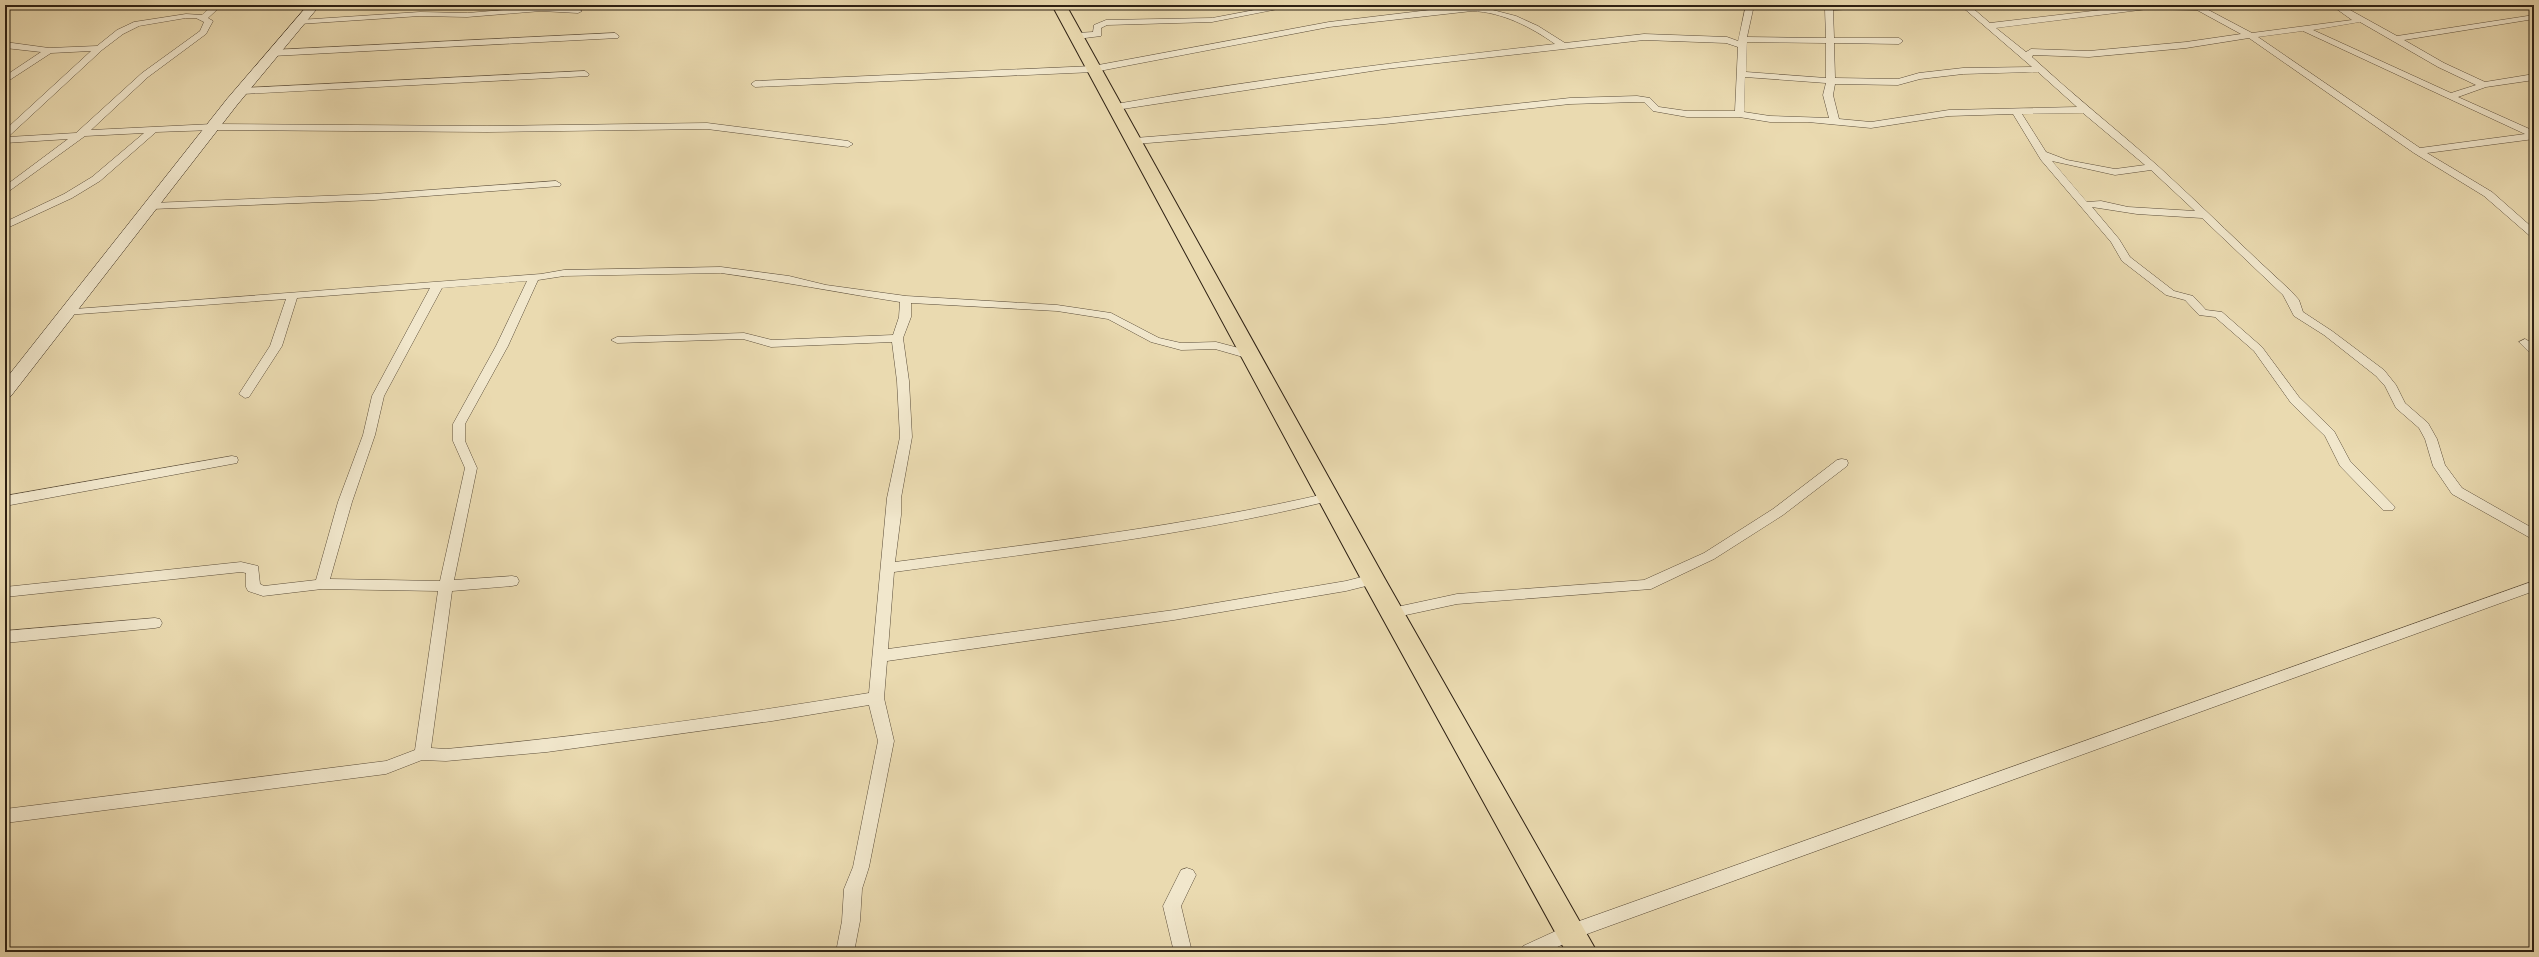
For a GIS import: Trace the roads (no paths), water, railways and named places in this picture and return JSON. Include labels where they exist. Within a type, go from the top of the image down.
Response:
[{"type":"highway","points":[[1065,8],[1094,69],[1135,141],[1250,355],[1373,579],[1576,942]]},
{"type":"street","points":[[203,18],[218,5]]},
{"type":"street","points":[[6,389],[65,312],[152,206],[212,127],[272,53],[314,5]]},
{"type":"street","points":[[1065,8],[1094,5]]},
{"type":"street","points":[[1739,114],[1740,74],[1743,42],[1750,5]]},
{"type":"street","points":[[1783,5],[1893,5]]},
{"type":"street","points":[[1964,5],[2014,48],[2027,57],[2153,167],[2205,215],[2287,293],[2293,300],[2298,314],[2340,341],[2380,373],[2390,385],[2400,405],[2424,426],[2431,439],[2439,466],[2457,491],[2534,535]]},
{"type":"street","points":[[2335,5],[2397,38],[2441,64],[2484,85]]},
{"type":"street","points":[[1077,36],[1098,34],[1097,28],[1106,23],[1212,20],[1289,6]]},
{"type":"street","points":[[1829,6],[1831,82],[1828,95],[1836,122]]},
{"type":"street","points":[[1990,26],[2148,7],[2196,6],[2250,35],[2417,151],[2488,194],[2534,234]]},
{"type":"street","points":[[299,22],[420,14],[467,15],[541,9],[578,11]]},
{"type":"street","points":[[755,84],[1094,69],[1270,33],[1357,20],[1479,9],[1501,15],[1531,27],[1548,35],[1563,46]]},
{"type":"street","points":[[5,135],[99,48],[120,32],[137,24],[186,16],[203,18],[209,21],[202,32],[145,75],[81,135],[5,191]]},
{"type":"street","points":[[2397,38],[2534,17]]},
{"type":"street","points":[[2027,57],[2031,52],[2089,54],[2186,45],[2250,35],[2306,30],[2326,25],[2350,23],[2357,21],[2358,18]]},
{"type":"street","points":[[2306,30],[2534,136],[2417,151]]},
{"type":"street","points":[[272,53],[616,36]]},
{"type":"street","points":[[1116,107],[1171,97],[1385,66],[1563,46],[1663,37],[1743,42],[1899,41]]},
{"type":"street","points":[[5,46],[49,51],[99,48]]},
{"type":"street","points":[[5,80],[49,51]]},
{"type":"street","points":[[1740,74],[1831,82],[1898,82],[1919,76],[1963,72],[2039,69]]},
{"type":"street","points":[[242,91],[585,74]]},
{"type":"street","points":[[2448,97],[2484,85],[2534,77]]},
{"type":"street","points":[[1135,141],[1385,121],[1570,101],[1637,99],[1647,100],[1656,109],[1665,111],[1739,114],[1770,119],[1808,119],[1871,124],[1913,120],[1949,113],[2017,113],[2086,110]]},
{"type":"street","points":[[2017,113],[2044,155],[2044,158],[2083,206],[2115,242],[2126,259],[2170,293],[2189,298],[2202,313],[2218,314],[2258,349],[2295,400],[2330,434],[2345,463],[2356,476],[2388,507]]},
{"type":"street","points":[[5,140],[154,129],[212,127],[487,129],[708,126],[848,144]]},
{"type":"street","points":[[5,226],[68,196],[96,179],[154,129]]},
{"type":"street","points":[[2044,155],[2066,162],[2115,172],[2153,167]]},
{"type":"street","points":[[152,206],[368,198],[556,184]]},
{"type":"street","points":[[2083,206],[2094,203],[2108,204],[2126,210],[2205,215]]},
{"type":"street","points":[[65,312],[437,286],[564,274],[721,270],[789,279],[826,288],[906,299],[1058,308],[1111,316],[1155,340],[1181,347],[1216,344],[1250,355]]},
{"type":"street","points":[[422,754],[446,586],[471,468],[459,440],[460,424],[502,346],[534,278]]},
{"type":"street","points":[[322,584],[345,502],[369,435],[378,396],[437,286]]},
{"type":"street","points":[[245,394],[276,346],[292,297]]},
{"type":"street","points":[[845,952],[851,921],[853,889],[861,867],[886,741],[878,713],[876,698],[887,568],[894,515],[894,498],[906,437],[903,381],[896,338],[905,317],[906,299]]},
{"type":"street","points":[[617,340],[744,336],[771,344],[841,338],[896,338]]},
{"type":"street","points":[[2525,342],[2534,350]]},
{"type":"street","points":[[5,501],[232,460]]},
{"type":"street","points":[[1392,613],[1457,600],[1646,585],[1709,556],[1778,512],[1842,463]]},
{"type":"street","points":[[887,568],[1095,540],[1253,515],[1329,497]]},
{"type":"street","points":[[5,592],[241,567],[253,570],[253,587],[256,590],[322,584],[387,587],[446,586],[512,581]]},
{"type":"street","points":[[879,656],[1174,615],[1346,586],[1373,579]]},
{"type":"street","points":[[1528,952],[1576,942],[2534,586]]},
{"type":"street","points":[[5,637],[155,623]]},
{"type":"street","points":[[5,816],[386,767],[422,754],[446,756],[547,746],[772,715],[876,698]]},
{"type":"street","points":[[1183,952],[1172,906],[1187,875]]}]
